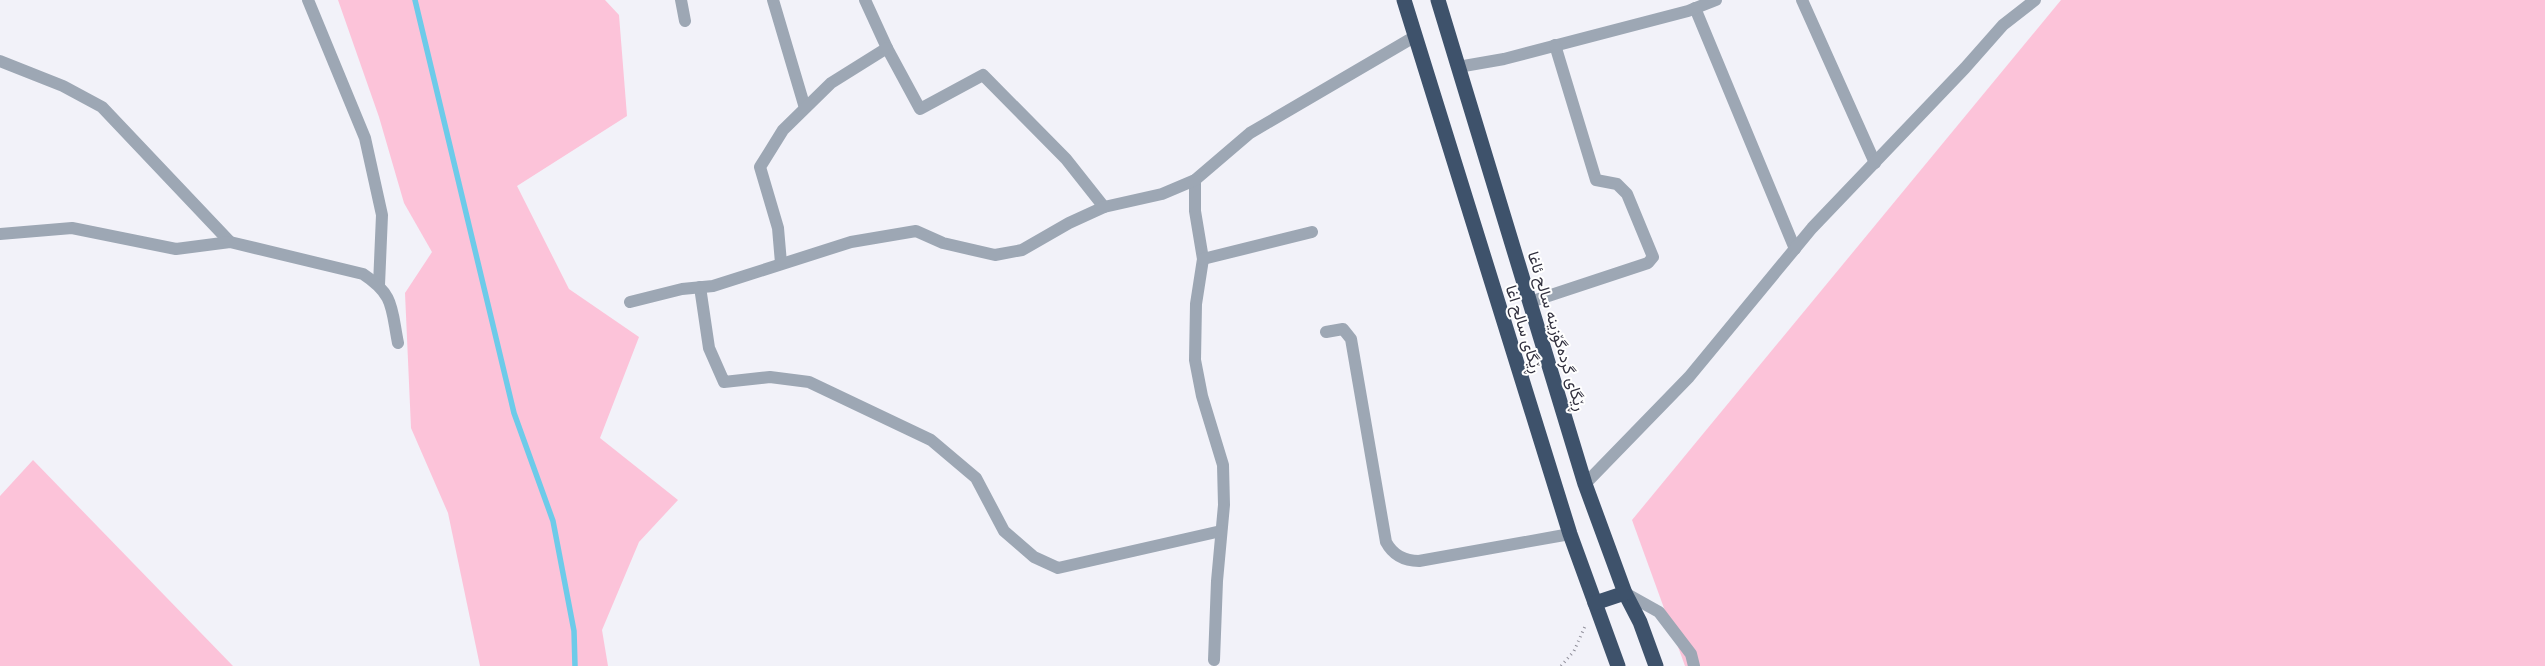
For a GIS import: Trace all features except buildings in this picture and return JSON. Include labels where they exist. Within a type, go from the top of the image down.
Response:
[{"type":"highway","name":"ڕێگای سالح اغا","points":[[1404,0],[1570,534],[1618,666]]},
{"type":"highway","name":"ڕێگای گردەگۆزینە سالح ئاغا","points":[[1438,0],[1585,484],[1624,593],[1640,622],[1656,666]]},
{"type":"highway","points":[[1595,603],[1624,593]]},
{"type":"street","points":[[308,0],[365,138],[382,215],[379,284]]},
{"type":"street","points":[[681,0],[685,21]]},
{"type":"street","points":[[773,0],[805,108]]},
{"type":"street","points":[[865,0],[887,48],[920,109],[983,74],[1066,158],[1104,208]]},
{"type":"street","points":[[1458,66],[1504,59],[1695,8],[1716,0]]},
{"type":"street","points":[[1802,0],[1874,163]]},
{"type":"street","points":[[1585,484],[1689,377],[1795,249],[1874,163],[1965,68],[2003,25],[2035,0]]},
{"type":"street","points":[[1695,8],[1795,249]]},
{"type":"street","points":[[630,302],[682,289],[713,286],[851,242],[916,231],[943,243],[995,255],[1022,250],[1069,223],[1104,208],[1162,194],[1195,180],[1250,133],[1414,37]]},
{"type":"street","points":[[1530,302],[1648,263],[1653,257],[1627,194],[1617,184],[1596,180],[1555,45]]},
{"type":"street","points":[[781,263],[778,228],[760,168],[783,130],[831,83],[887,48]]},
{"type":"street","points":[[0,61],[63,86],[102,107],[230,242]]},
{"type":"street","points":[[1195,180],[1195,211],[1203,259],[1196,304],[1195,360],[1202,396],[1223,465],[1224,505],[1214,660]]},
{"type":"street","points":[[0,234],[72,228],[176,249],[230,242],[363,274],[379,284],[388,296],[398,343]]},
{"type":"street","points":[[1203,259],[1312,232]]},
{"type":"street","points":[[700,288],[709,348],[724,382],[770,377],[809,382],[931,440],[976,478],[1004,531],[1034,558],[1058,568],[1222,531]]},
{"type":"street","points":[[1326,332],[1343,329],[1350,340],[1386,542],[1396,555],[1410,561],[1419,561],[1570,534]]},
{"type":"street","points":[[1624,593],[1659,612],[1691,654],[1694,666]]},
{"type":"path","points":[[1561,666],[1574,651],[1595,603]]},
{"type":"shaded area","points":[[338,0],[605,0],[619,15],[627,116],[517,186],[569,289],[639,337],[600,438],[678,500],[639,542],[602,630],[608,666],[480,666],[448,513],[411,428],[405,293],[432,252],[404,203],[379,117]]},
{"type":"shaded area","points":[[2061,0],[2545,0],[2545,666],[1685,666],[1632,520]]},
{"type":"shaded area","points":[[33,460],[233,666],[0,666],[0,496]]},
{"type":"waterway","points":[[415,0],[514,413],[553,521],[574,631],[575,666]]}]
